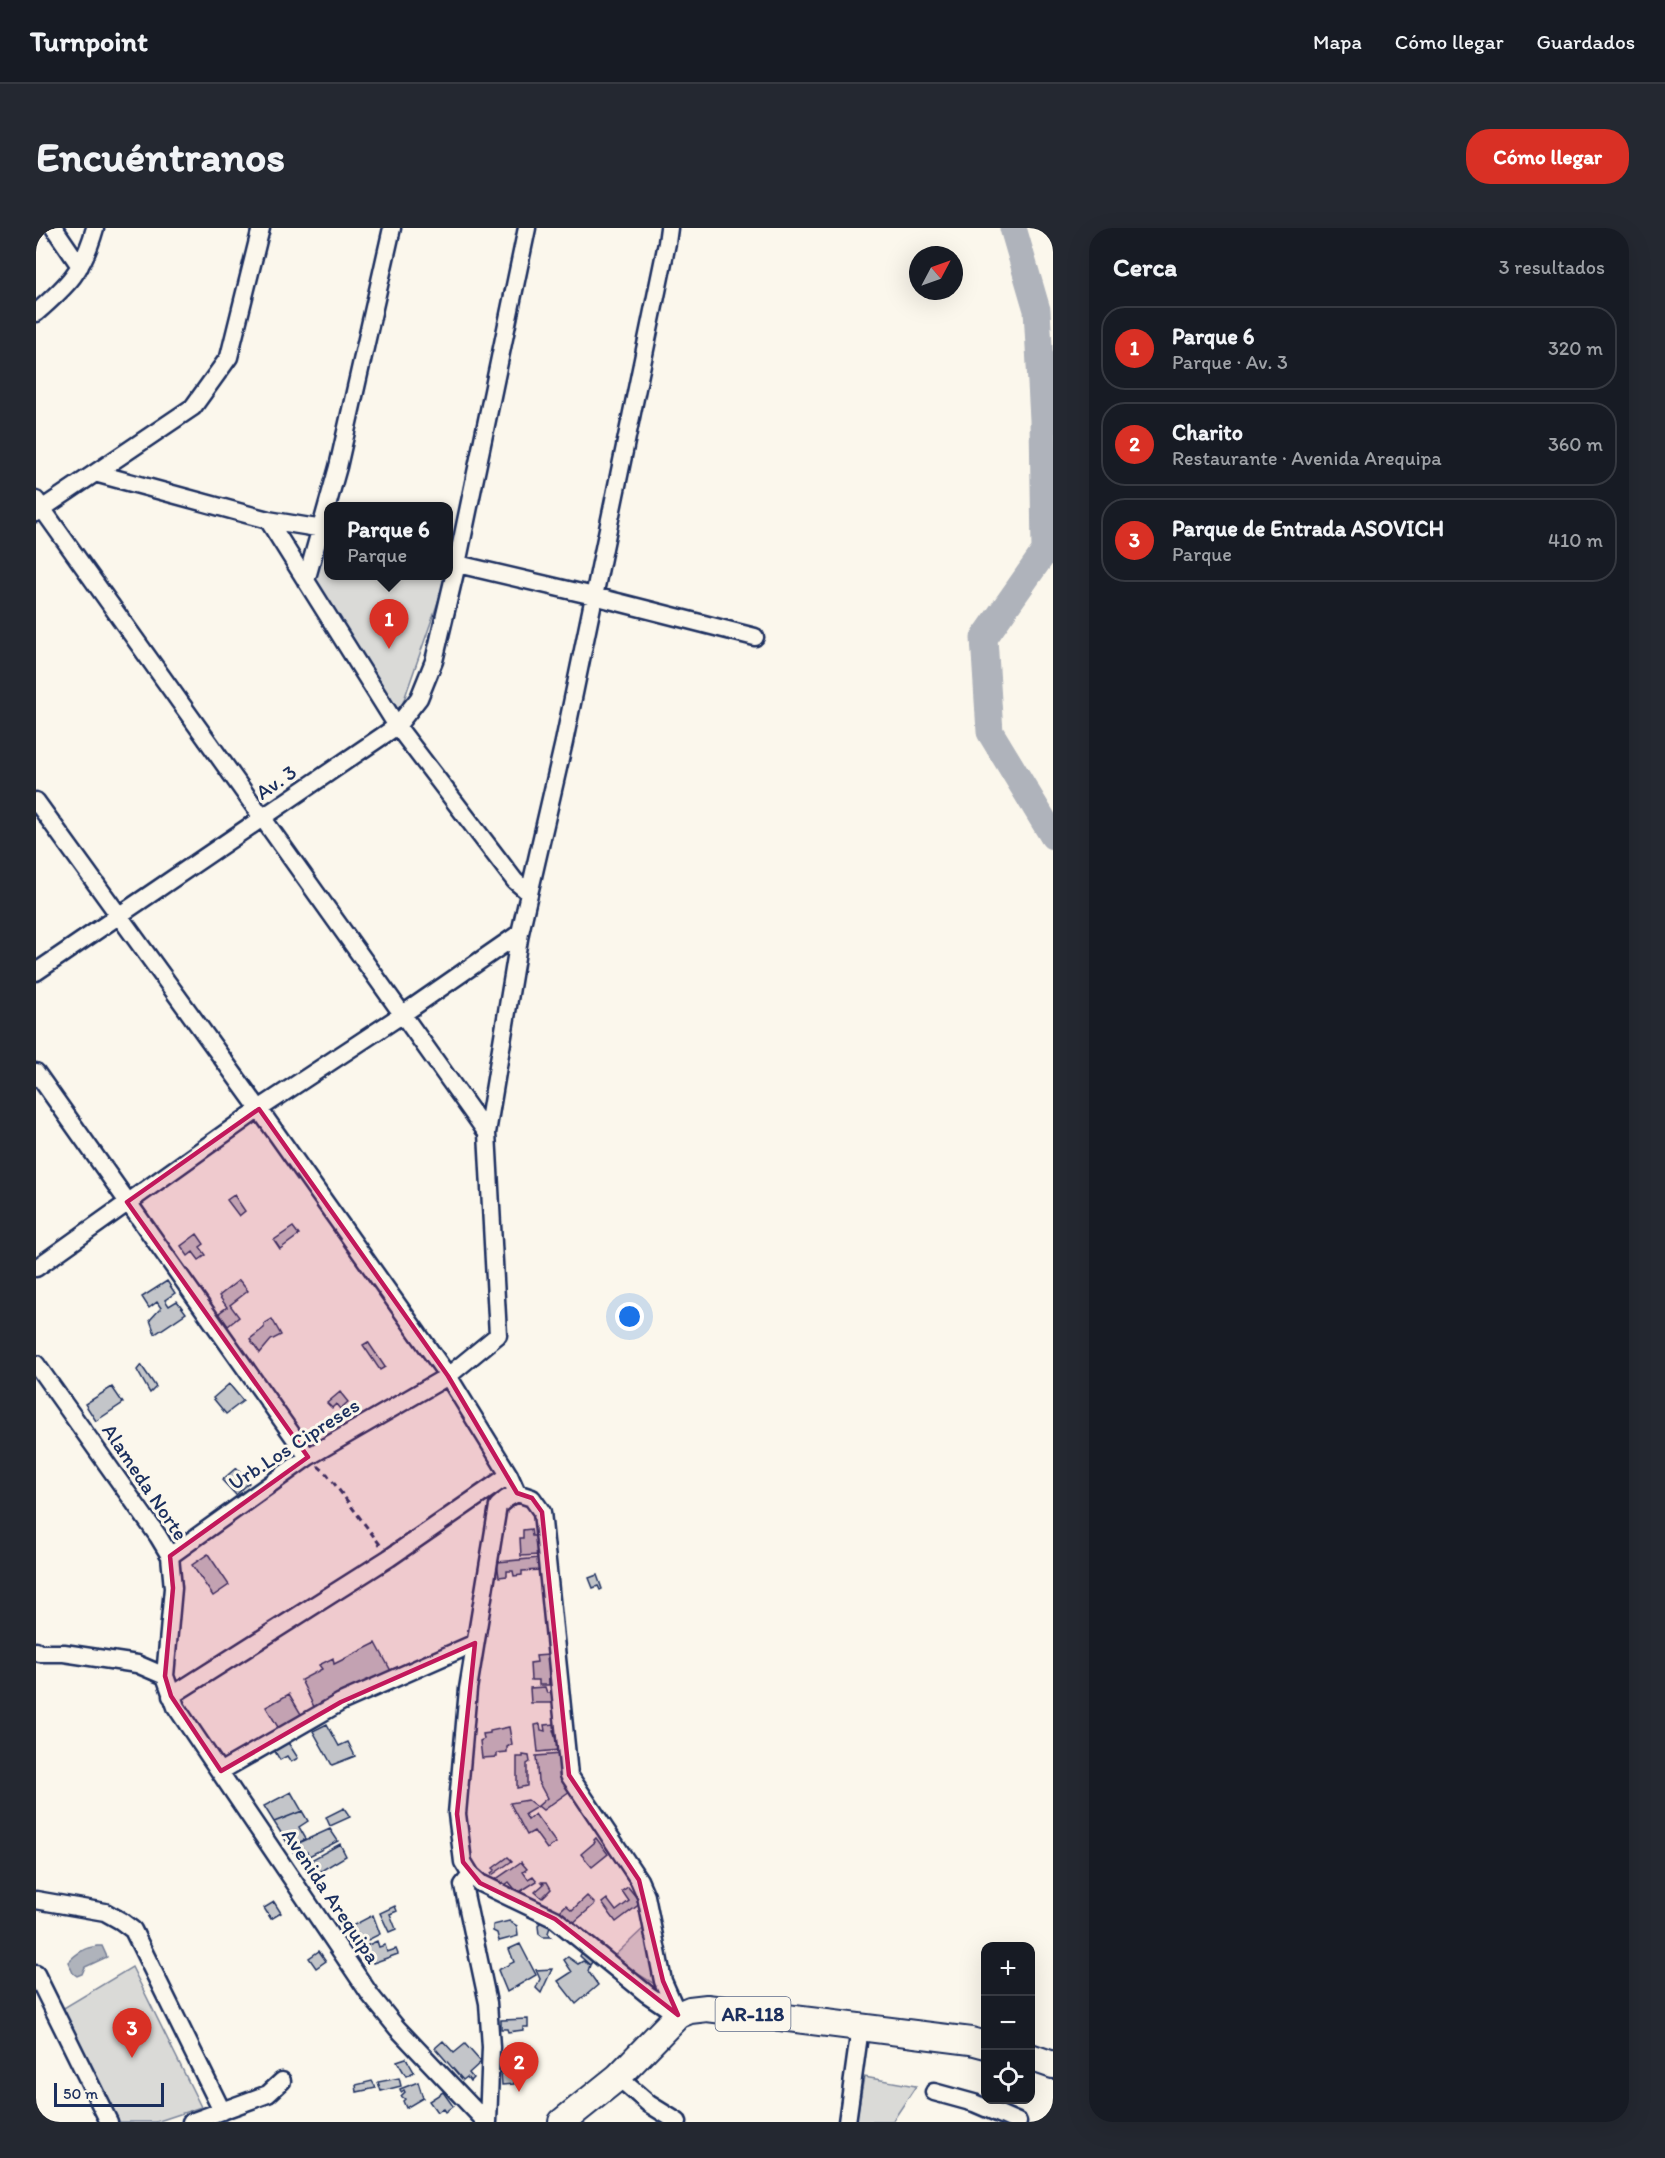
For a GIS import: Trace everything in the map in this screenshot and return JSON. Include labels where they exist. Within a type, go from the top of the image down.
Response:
[{"type":"main road","name":"AR-118","points":[[678,2015],[690,2010],[707,2008],[981,2044]]},
{"type":"main road","points":[[562,2122],[618,2077],[678,2015]]},
{"type":"main road","points":[[1035,2059],[1053,2065]]},
{"type":"street","points":[[54,228],[80,266]]},
{"type":"street","points":[[36,313],[66,286],[80,266],[95,228]]},
{"type":"street","points":[[261,228],[229,357],[193,407],[38,507],[487,1133]]},
{"type":"street","points":[[331,502],[392,228]]},
{"type":"street","name":"Av. 3","points":[[453,563],[527,228]]},
{"type":"street","points":[[487,1133],[519,933],[564,741],[668,243],[669,228]]},
{"type":"street","points":[[95,472],[268,520],[324,529]]},
{"type":"street","points":[[268,520],[397,726],[515,881],[528,892]]},
{"type":"street","points":[[306,581],[324,532]]},
{"type":"street","points":[[453,563],[755,637]]},
{"type":"street","name":"Av. 3","points":[[36,972],[397,726],[419,698],[434,660],[450,580]]},
{"type":"street","points":[[36,801],[259,1109],[447,1376],[509,1475],[517,1493]]},
{"type":"street","points":[[36,1268],[259,1109],[403,1014],[519,933]]},
{"type":"street","points":[[36,1072],[308,1457]]},
{"type":"street","name":"Urb.Los Cipreses","points":[[170,1556],[308,1457],[447,1376],[498,1335],[487,1133]]},
{"type":"street","name":"Alameda Norte","points":[[36,1364],[170,1556],[173,1588],[165,1676]]},
{"type":"street","points":[[171,1696],[389,1558],[509,1475]]},
{"type":"street","points":[[517,1493],[532,1498],[542,1512],[568,1775],[639,1880],[646,1896],[663,1981],[678,2015],[647,1994],[555,1919],[480,1883],[471,1875],[463,1862],[457,1814],[468,1689],[498,1506],[517,1493]]},
{"type":"street","points":[[221,1771],[341,1702],[475,1643]]},
{"type":"street","points":[[37,1653],[64,1653],[137,1664],[165,1676]]},
{"type":"street","name":"Avenida Arequipa","points":[[165,1676],[176,1707],[371,1996],[397,2028],[487,2122]]},
{"type":"street","points":[[471,1875],[464,1885],[488,2003],[491,2047],[487,2122]]},
{"type":"street","points":[[36,1917],[43,1902],[105,1912],[133,1930],[222,2111]]},
{"type":"street","points":[[36,1974],[109,2122]]},
{"type":"street","points":[[847,2122],[860,2028]]},
{"type":"street","points":[[618,2077],[650,2104],[678,2122]]},
{"type":"street","points":[[191,2122],[268,2094],[282,2081]]},
{"type":"street","points":[[934,2092],[974,2103],[1018,2122]]},
{"type":"path","points":[[308,1457],[327,1474],[389,1558]]},
{"type":"highlighted area","points":[[259,1109],[448,1376],[517,1493],[532,1498],[542,1512],[569,1775],[639,1880],[663,1981],[678,2015],[555,1919],[480,1883],[463,1862],[457,1814],[475,1643],[341,1702],[221,1771],[171,1696],[165,1676],[173,1588],[170,1556],[308,1457],[127,1202]]},
{"type":"shaded area","points":[[321,528],[324,532],[324,580],[446,580],[398,717],[315,582]]},
{"type":"shaded area","points":[[646,1926],[656,1985],[612,1958]]},
{"type":"shaded area","points":[[102,1946],[107,1957],[85,1967],[82,1974],[77,1976],[73,1973],[68,1962],[81,1951]]},
{"type":"shaded area","points":[[132,1967],[201,2107],[156,2122],[119,2122],[62,2009]]},
{"type":"shaded area","points":[[864,2077],[916,2086],[892,2122],[856,2122]]},
{"type":"building","points":[[234,1195],[245,1211],[239,1216],[227,1200]]},
{"type":"building","points":[[293,1227],[299,1235],[280,1249],[274,1240]]},
{"type":"building","points":[[197,1234],[204,1244],[200,1247],[206,1255],[199,1260],[193,1252],[188,1256],[181,1246]]},
{"type":"building","points":[[239,1280],[248,1291],[230,1305],[239,1317],[228,1326],[219,1313],[227,1307],[219,1296]]},
{"type":"building","points":[[167,1281],[175,1293],[165,1300],[169,1306],[177,1301],[186,1313],[155,1334],[150,1320],[161,1308],[157,1302],[149,1308],[142,1297]]},
{"type":"building","points":[[272,1319],[281,1335],[271,1340],[260,1353],[250,1339]]},
{"type":"building","points":[[368,1342],[385,1367],[380,1370],[363,1345]]},
{"type":"building","points":[[141,1365],[156,1387],[150,1393],[137,1370]]},
{"type":"building","points":[[229,1384],[243,1401],[226,1414],[213,1398]]},
{"type":"building","points":[[112,1387],[123,1403],[96,1421],[85,1404]]},
{"type":"building","points":[[340,1392],[348,1402],[340,1409],[336,1404],[332,1408],[327,1403]]},
{"type":"building","points":[[236,1468],[249,1483],[236,1495],[222,1480]]},
{"type":"building","points":[[531,1529],[532,1536],[538,1536],[539,1555],[521,1556],[520,1538],[523,1538],[523,1530]]},
{"type":"building","points":[[208,1554],[229,1585],[213,1596],[192,1565]]},
{"type":"building","points":[[540,1558],[541,1570],[522,1571],[522,1575],[514,1576],[513,1571],[507,1571],[507,1576],[499,1577],[497,1562]]},
{"type":"building","points":[[597,1575],[602,1589],[600,1590],[598,1586],[593,1588],[589,1578]]},
{"type":"building","points":[[376,1643],[391,1671],[317,1713],[301,1680],[322,1669],[319,1665],[333,1658],[334,1664]]},
{"type":"building","points":[[548,1655],[549,1685],[539,1685],[539,1680],[531,1680],[530,1663],[537,1662],[536,1656]]},
{"type":"building","points":[[545,1687],[547,1693],[552,1693],[552,1703],[531,1703],[530,1688]]},
{"type":"building","points":[[289,1694],[301,1714],[279,1729],[266,1707]]},
{"type":"building","points":[[327,1724],[339,1746],[348,1742],[355,1756],[332,1765],[313,1731]]},
{"type":"building","points":[[540,1724],[541,1730],[545,1731],[544,1725],[556,1724],[556,1729],[553,1730],[559,1750],[538,1752],[535,1725]]},
{"type":"building","points":[[509,1727],[512,1744],[507,1747],[507,1752],[497,1753],[497,1757],[482,1758],[480,1741],[484,1739],[483,1734]]},
{"type":"building","points":[[287,1741],[298,1758],[291,1762],[287,1756],[280,1760],[274,1750]]},
{"type":"building","points":[[561,1754],[570,1791],[543,1810],[538,1806],[547,1798],[538,1781],[536,1756]]},
{"type":"building","points":[[523,1755],[529,1756],[530,1762],[527,1764],[527,1786],[517,1788],[517,1757],[523,1757]]},
{"type":"building","points":[[291,1792],[302,1811],[274,1822],[264,1806]]},
{"type":"building","points":[[528,1800],[537,1807],[525,1814],[528,1820],[535,1814],[556,1843],[547,1849],[534,1831],[527,1835],[510,1803]]},
{"type":"building","points":[[344,1808],[350,1817],[330,1826],[326,1817]]},
{"type":"building","points":[[302,1811],[308,1821],[299,1827],[306,1839],[290,1847],[274,1822]]},
{"type":"building","points":[[330,1829],[338,1841],[309,1856],[307,1852],[297,1857],[290,1847]]},
{"type":"building","points":[[596,1838],[608,1854],[592,1867],[581,1854],[595,1842]]},
{"type":"building","points":[[340,1844],[346,1856],[316,1874],[311,1860]]},
{"type":"building","points":[[508,1857],[512,1861],[492,1875],[491,1873],[495,1870],[493,1868]]},
{"type":"building","points":[[521,1862],[527,1869],[523,1872],[528,1879],[533,1876],[537,1881],[518,1893],[509,1882],[501,1888],[492,1882]]},
{"type":"building","points":[[542,1882],[547,1882],[551,1889],[542,1898],[535,1892],[544,1884]]},
{"type":"building","points":[[628,1887],[641,1903],[616,1922],[602,1903],[607,1899],[616,1911],[629,1901],[622,1891]]},
{"type":"building","points":[[587,1896],[595,1904],[572,1924],[560,1911],[566,1905],[572,1910]]},
{"type":"building","points":[[274,1902],[281,1913],[271,1919],[264,1908]]},
{"type":"building","points":[[395,1906],[397,1911],[390,1914],[396,1929],[389,1932],[380,1913]]},
{"type":"building","points":[[373,1915],[380,1934],[360,1944],[352,1926]]},
{"type":"building","points":[[509,1921],[517,1926],[518,1936],[499,1941],[497,1933],[493,1931],[493,1925]]},
{"type":"building","points":[[540,1922],[550,1927],[548,1933],[551,1937],[543,1937],[539,1934]]},
{"type":"building","points":[[377,1941],[379,1947],[385,1945],[387,1952],[396,1949],[398,1954],[373,1963],[366,1946]]},
{"type":"building","points":[[520,1944],[536,1975],[507,1992],[498,1970],[514,1962],[509,1949]]},
{"type":"building","points":[[585,1947],[597,1954],[590,1965],[580,1956]]},
{"type":"building","points":[[319,1951],[326,1961],[316,1968],[309,1958]]},
{"type":"building","points":[[568,1957],[578,1964],[583,1961],[590,1965],[588,1971],[598,1985],[576,2004],[558,1981],[572,1972],[564,1960]]},
{"type":"building","points":[[552,1969],[541,1993],[536,1988],[540,1979],[536,1970]]},
{"type":"building","points":[[528,2019],[528,2027],[523,2027],[523,2030],[508,2032],[507,2029],[501,2029],[501,2020]]},
{"type":"building","points":[[443,2041],[454,2053],[465,2044],[481,2062],[469,2073],[473,2078],[470,2081],[467,2077],[463,2080],[435,2048]]},
{"type":"building","points":[[406,2058],[414,2072],[406,2076],[397,2061]]},
{"type":"building","points":[[506,2059],[513,2060],[514,2071],[506,2070]]},
{"type":"building","points":[[514,2071],[514,2084],[502,2085],[501,2072]]},
{"type":"building","points":[[399,2078],[401,2086],[381,2091],[378,2082]]},
{"type":"building","points":[[372,2081],[376,2088],[357,2092],[356,2085]]},
{"type":"building","points":[[418,2082],[423,2098],[406,2108],[403,2101],[405,2099],[401,2096],[405,2092],[404,2090],[401,2092],[400,2089]]},
{"type":"building","points":[[443,2092],[453,2106],[445,2112],[443,2109],[437,2112],[429,2101]]},
{"type":"waterway","points":[[1013,228],[1037,310],[1043,420],[1045,551],[984,638],[990,732],[1053,836]]},
{"type":"place","name":"Parque 6","points":[[389,649]]},
{"type":"place","name":"Parque de Entrada ASOVICH","points":[[132,2058]]},
{"type":"place","name":"Charito","points":[[519,2092]]}]
